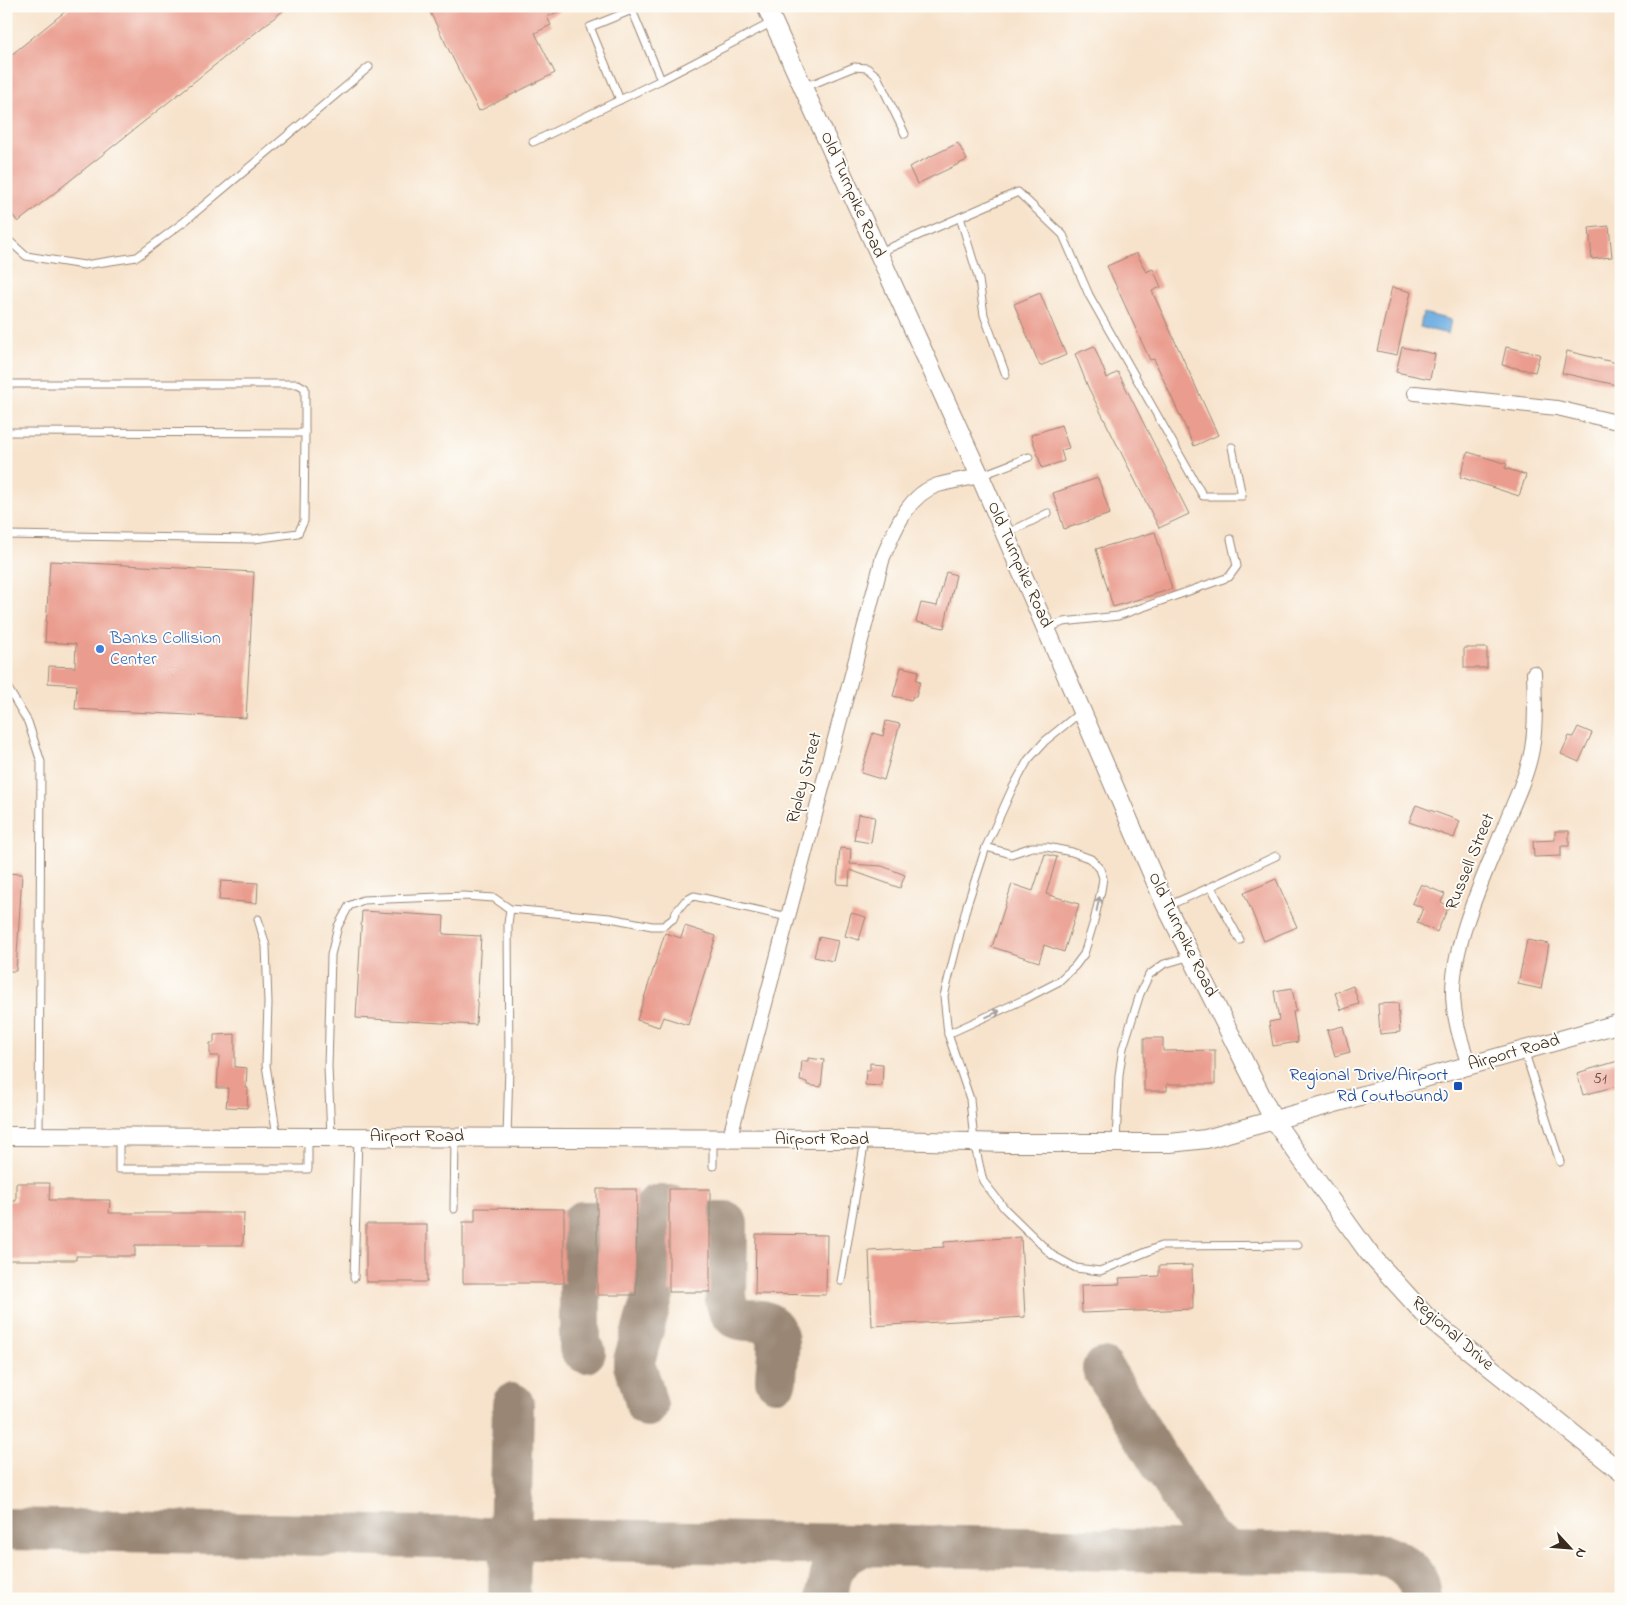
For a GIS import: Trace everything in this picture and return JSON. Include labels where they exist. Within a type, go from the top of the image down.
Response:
[{"type":"street","name":"Old Turnpike Road","points":[[770,14],[980,476],[1166,906],[1274,1121]]},
{"type":"street","points":[[1415,394],[1558,408],[1621,422]]},
{"type":"street","name":"Ripley Street","points":[[721,1140],[788,917],[887,548],[898,523],[908,508],[921,495],[937,486],[980,476]]},
{"type":"street","name":"Russell Street","points":[[1469,1065],[1461,1041],[1455,1008],[1454,990],[1458,955],[1467,921],[1521,785],[1532,750],[1535,712],[1534,673]]},
{"type":"street","name":"Airport Road","points":[[6,1136],[308,1136],[1170,1143],[1206,1139],[1274,1121],[1621,1023]]},
{"type":"street","name":"Regional Drive","points":[[1274,1121],[1368,1252],[1426,1316],[1621,1472]]},
{"type":"lane","points":[[620,100],[590,27],[632,10],[661,80]]},
{"type":"lane","points":[[533,142],[661,80],[770,14]]},
{"type":"lane","points":[[6,238],[26,256],[84,265],[137,257],[185,221],[369,66]]},
{"type":"lane","points":[[803,86],[854,67],[867,68],[877,76],[905,134]]},
{"type":"lane","points":[[878,254],[960,216],[1018,192],[1063,235],[1089,295],[1204,496],[1242,496],[1232,447]]},
{"type":"lane","points":[[960,216],[978,280],[984,315],[1006,375]]},
{"type":"lane","points":[[6,384],[298,384],[305,388],[304,522],[298,533],[254,539],[6,536]]},
{"type":"lane","points":[[6,432],[305,433]]},
{"type":"lane","points":[[980,476],[1029,457]]},
{"type":"lane","points":[[1005,534],[1048,513]]},
{"type":"lane","points":[[1047,629],[1063,622],[1118,616],[1229,577],[1236,566],[1231,539]]},
{"type":"lane","points":[[6,685],[28,722],[41,762],[39,1136]]},
{"type":"lane","points":[[1082,711],[1045,741],[1028,760],[1012,789],[986,847],[967,905],[944,996],[948,1034],[970,1099],[974,1142],[983,1181],[1005,1210],[1052,1255],[1076,1268],[1100,1271],[1161,1246],[1298,1245]]},
{"type":"lane","points":[[948,1034],[1058,982],[1075,966],[1084,954],[1101,891],[1103,878],[1100,869],[1091,859],[1072,852],[1047,847],[1032,847],[1011,854],[986,847]]},
{"type":"lane","points":[[1166,906],[1276,856]]},
{"type":"lane","points":[[1211,887],[1240,940]]},
{"type":"lane","points":[[330,1137],[328,1066],[331,955],[338,926],[349,906],[362,900],[464,896],[494,898],[510,909],[610,918],[652,926],[663,926],[673,919],[685,901],[694,896],[788,917]]},
{"type":"lane","points":[[507,1138],[509,1066],[508,933],[510,909]]},
{"type":"lane","points":[[258,919],[266,946],[268,1003],[266,1065],[276,1136]]},
{"type":"lane","points":[[1116,1143],[1119,1075],[1123,1048],[1140,994],[1149,975],[1164,964],[1191,956]]},
{"type":"lane","points":[[1524,1050],[1560,1162]]},
{"type":"lane","points":[[119,1136],[119,1169],[308,1169],[308,1136]]},
{"type":"lane","points":[[354,1278],[358,1137]]},
{"type":"lane","points":[[454,1209],[455,1138]]},
{"type":"lane","points":[[713,1166],[721,1140]]},
{"type":"lane","points":[[841,1281],[865,1140]]},
{"type":"water","points":[[1423,313],[1451,320],[1448,334],[1420,327]]},
{"type":"building","points":[[72,6],[289,6],[18,222],[6,207],[6,59]]},
{"type":"building","points":[[427,6],[569,6],[547,17],[551,25],[535,33],[555,73],[479,111]]},
{"type":"building","points":[[958,143],[967,160],[917,184],[909,167]]},
{"type":"building","points":[[1609,226],[1612,257],[1592,259],[1589,228]]},
{"type":"building","points":[[1137,253],[1146,272],[1153,269],[1161,287],[1152,291],[1218,435],[1194,446],[1154,359],[1150,360],[1107,266]]},
{"type":"building","points":[[1392,287],[1411,292],[1397,355],[1377,351]]},
{"type":"building","points":[[1040,293],[1066,355],[1040,366],[1014,304]]},
{"type":"building","points":[[1094,346],[1107,378],[1118,372],[1189,514],[1159,528],[1088,387],[1075,354]]},
{"type":"building","points":[[1402,347],[1435,354],[1430,379],[1396,372]]},
{"type":"building","points":[[1506,347],[1540,354],[1535,372],[1502,365]]},
{"type":"building","points":[[1567,351],[1621,364],[1621,386],[1562,373]]},
{"type":"building","points":[[1061,425],[1069,448],[1061,450],[1064,461],[1042,468],[1031,435]]},
{"type":"building","points":[[1468,452],[1507,464],[1505,468],[1526,475],[1519,496],[1460,477]]},
{"type":"building","points":[[1098,478],[1110,514],[1064,529],[1053,493]]},
{"type":"building","points":[[1155,532],[1172,589],[1113,607],[1096,549]]},
{"type":"building","points":[[50,561],[254,572],[246,718],[75,709],[77,685],[48,683],[49,666],[75,667],[76,644],[45,642]]},
{"type":"building","points":[[946,572],[956,575],[944,628],[916,622],[921,603],[937,606]]},
{"type":"building","points":[[1464,648],[1487,648],[1487,668],[1464,668]]},
{"type":"building","points":[[901,667],[919,671],[916,680],[920,681],[916,697],[912,697],[912,700],[893,696]]},
{"type":"building","points":[[886,721],[900,724],[884,780],[861,773],[873,733],[883,736]]},
{"type":"building","points":[[1578,727],[1592,733],[1579,762],[1561,754],[1569,736],[1573,737]]},
{"type":"building","points":[[1416,805],[1460,821],[1454,838],[1409,822]]},
{"type":"building","points":[[858,814],[875,817],[871,843],[854,840]]},
{"type":"building","points":[[1555,831],[1569,831],[1569,846],[1561,846],[1561,856],[1534,857],[1533,841],[1555,840]]},
{"type":"building","points":[[840,848],[851,849],[850,864],[882,866],[905,875],[900,888],[850,870],[849,885],[837,884]]},
{"type":"building","points":[[1045,854],[1057,857],[1046,894],[1079,904],[1064,952],[1044,945],[1039,962],[992,947],[1012,884],[1033,891]]},
{"type":"building","points":[[6,873],[22,874],[16,971],[6,971]]},
{"type":"building","points":[[1276,879],[1297,927],[1264,941],[1244,893]]},
{"type":"building","points":[[221,881],[258,883],[257,903],[219,900]]},
{"type":"building","points":[[1421,884],[1445,894],[1441,902],[1449,906],[1437,932],[1417,923],[1423,908],[1412,903]]},
{"type":"building","points":[[362,911],[444,916],[443,934],[481,936],[476,1025],[356,1018]]},
{"type":"building","points":[[851,913],[866,917],[859,940],[845,936]]},
{"type":"building","points":[[685,926],[716,936],[688,1025],[663,1017],[659,1027],[637,1020],[665,933],[681,938]]},
{"type":"building","points":[[819,937],[838,941],[833,961],[814,957]]},
{"type":"building","points":[[1527,940],[1549,944],[1541,989],[1518,984]]},
{"type":"building","points":[[1353,986],[1359,1004],[1341,1010],[1335,993]]},
{"type":"building","points":[[1292,988],[1296,1011],[1293,1012],[1298,1042],[1273,1046],[1269,1022],[1279,1020],[1274,991]]},
{"type":"building","points":[[1398,1003],[1400,1032],[1380,1034],[1378,1004]]},
{"type":"building","points":[[1343,1026],[1350,1052],[1335,1056],[1327,1030]]},
{"type":"building","points":[[235,1034],[235,1067],[247,1068],[247,1108],[226,1107],[228,1088],[217,1088],[219,1056],[210,1056],[210,1043],[214,1043],[214,1035]]},
{"type":"building","points":[[1144,1038],[1163,1038],[1163,1051],[1215,1050],[1215,1084],[1167,1084],[1167,1091],[1144,1091]]},
{"type":"building","points":[[808,1058],[824,1060],[821,1087],[807,1085],[807,1082],[800,1081],[802,1061],[808,1061]]},
{"type":"building","points":[[1618,1061],[1621,1071],[1621,1085],[1583,1095],[1577,1073]]},
{"type":"building","points":[[870,1063],[883,1064],[882,1086],[865,1085],[866,1070],[870,1070]]},
{"type":"building","points":[[16,1183],[50,1183],[49,1200],[110,1200],[109,1213],[244,1213],[243,1245],[135,1245],[135,1256],[76,1256],[76,1260],[6,1260],[6,1201],[16,1201]]},
{"type":"building","points":[[597,1189],[637,1189],[636,1295],[597,1295]]},
{"type":"building","points":[[669,1189],[710,1189],[710,1292],[669,1292]]},
{"type":"building","points":[[475,1208],[564,1209],[564,1283],[463,1283],[463,1222],[475,1222]]},
{"type":"building","points":[[366,1224],[427,1224],[427,1282],[366,1282]]},
{"type":"building","points":[[756,1234],[827,1235],[826,1295],[755,1294]]},
{"type":"building","points":[[1021,1237],[1025,1317],[872,1326],[869,1251],[944,1247],[944,1242]]},
{"type":"building","points":[[1192,1265],[1193,1309],[1082,1313],[1081,1285],[1120,1284],[1119,1278],[1159,1276],[1159,1266]]},
{"type":"taxiway","points":[[647,1406],[634,1361],[653,1295],[654,1209],[656,1206],[670,1206]]},
{"type":"taxiway","points":[[585,1352],[580,1348],[580,1226],[582,1222],[597,1222]]},
{"type":"taxiway","points":[[712,1222],[726,1222],[727,1224],[726,1300],[730,1311],[735,1317],[765,1322],[776,1333],[778,1349],[776,1380]]},
{"type":"taxiway","points":[[1103,1369],[1207,1537],[1213,1543],[1231,1552]]},
{"type":"taxiway","points":[[509,1599],[513,1404]]},
{"type":"taxiway","points":[[6,1529],[1384,1555],[1399,1562],[1412,1573],[1419,1585],[1421,1599]]},
{"type":"taxiway","points":[[828,1599],[830,1579],[836,1564],[854,1549],[864,1545]]},
{"type":"place","name":"Banks Collision Center","points":[[100,649]]},
{"type":"place","name":"Regional Drive/Airport Rd (outbound)","points":[[1458,1086]]}]
